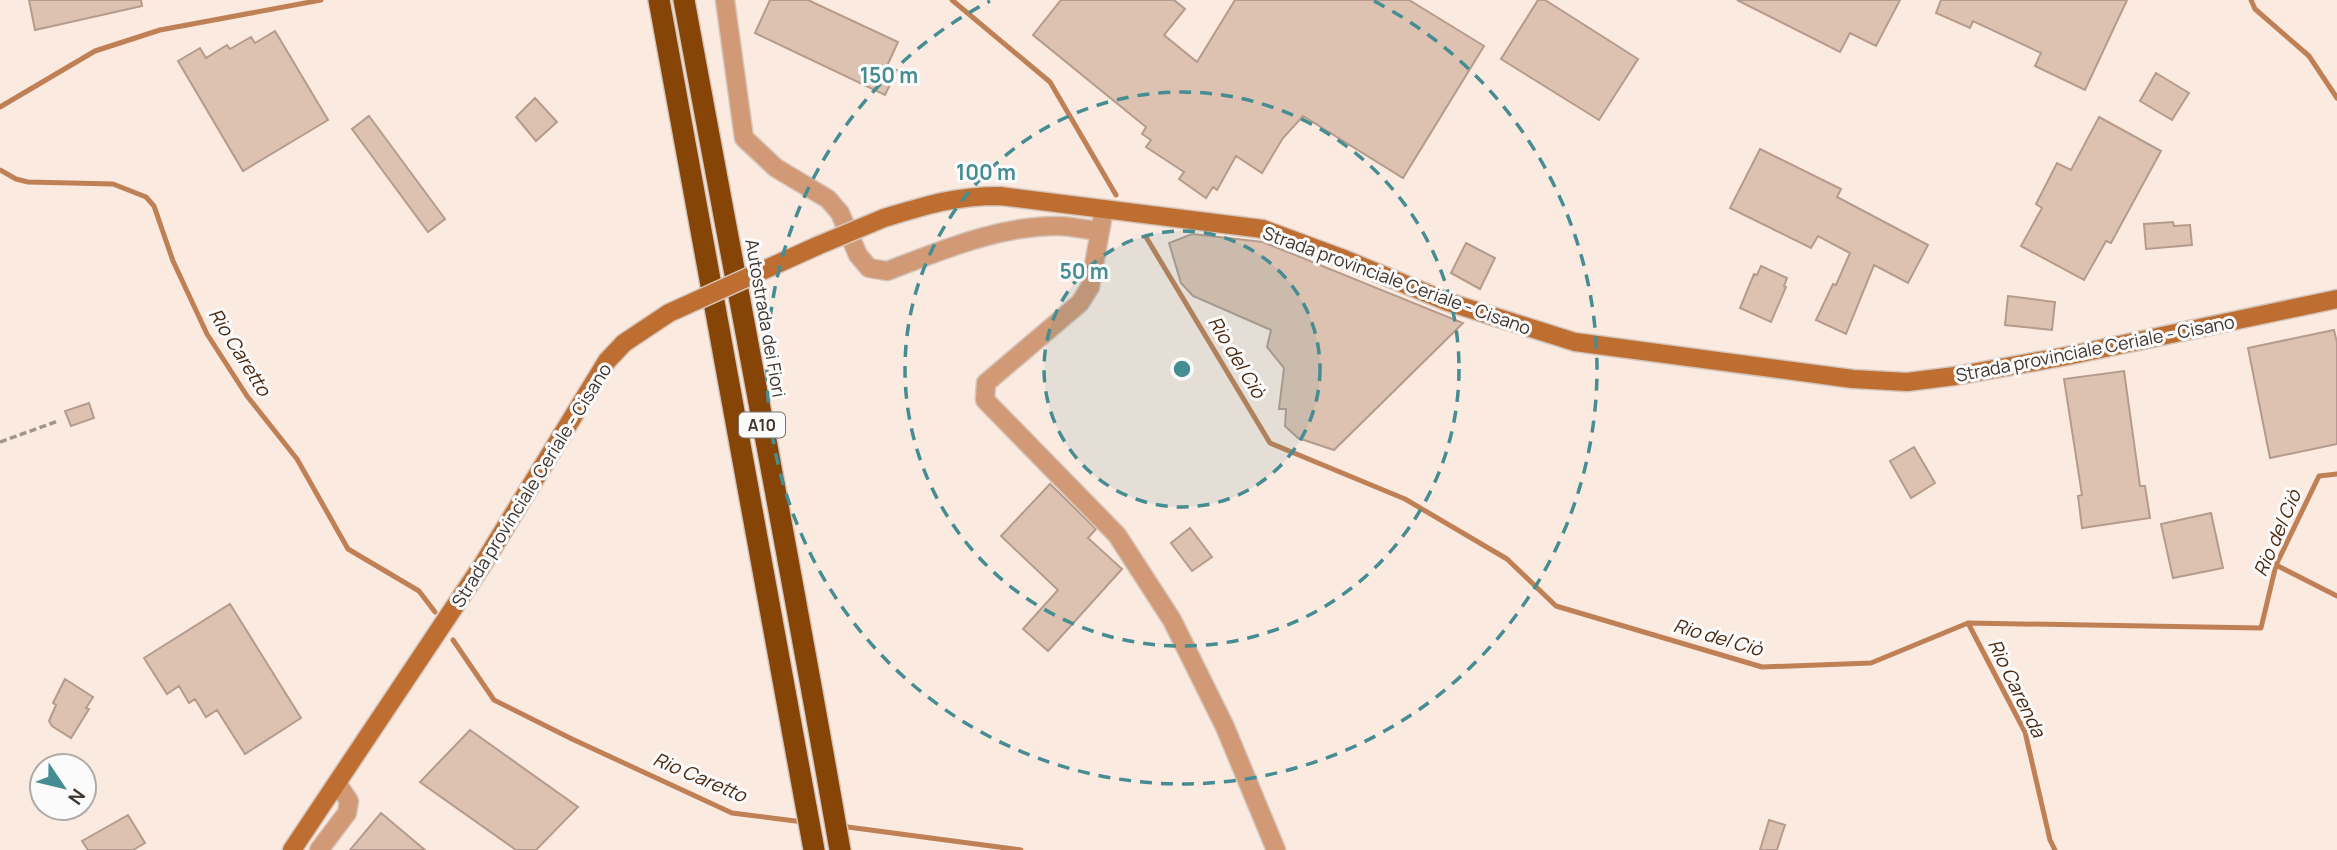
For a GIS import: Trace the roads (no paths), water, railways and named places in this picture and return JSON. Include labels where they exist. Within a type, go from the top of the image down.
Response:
[{"type":"highway","name":"A10","points":[[659,0],[814,850]]},
{"type":"highway","name":"Autostrada dei Fiori","points":[[684,0],[795,591],[840,850]]},
{"type":"main road","name":"Strada provinciale Ceriale - Cisano","points":[[292,850],[483,564],[607,361],[624,343],[669,313],[817,246],[884,218],[943,200],[968,196],[1000,196],[1263,229],[1448,302],[1575,342],[1853,379],[1907,382],[1955,376],[2067,356],[2337,299]]},
{"type":"street","points":[[725,0],[744,138],[776,168],[828,199],[840,213],[858,255],[869,268],[887,271],[990,233],[1059,226],[1100,232]]},
{"type":"street","points":[[1104,209],[1090,287],[1080,303],[986,383],[985,400],[1117,535],[1172,620],[1225,727],[1276,850]]},
{"type":"street","points":[[319,850],[347,813],[349,801],[337,783]]},
{"type":"waterway","points":[[0,107],[95,51],[160,30],[321,0]]},
{"type":"waterway","name":"Rio del Ciò","points":[[952,0],[1050,82],[1116,195]]},
{"type":"waterway","points":[[2251,0],[2255,9],[2309,56],[2337,98]]},
{"type":"waterway","name":"Rio Caretto","points":[[0,170],[28,182],[113,184],[146,197],[154,206],[173,261],[207,334],[247,396],[297,459],[348,549],[419,591],[435,612]]},
{"type":"waterway","name":"Rio del Ciò","points":[[1146,237],[1270,443],[1405,499],[1507,559],[1556,606],[1762,667],[1871,663],[1968,623],[2261,628],[2276,565],[2319,476],[2337,474]]},
{"type":"waterway","name":"Rio Carenda","points":[[2276,565],[2337,596]]},
{"type":"waterway","name":"Rio Carenda","points":[[1968,623],[2025,732],[2050,840],[2055,850]]},
{"type":"waterway","name":"Rio Caretto","points":[[453,640],[494,700],[732,813],[803,822]]},
{"type":"waterway","name":"Rio Caretto","points":[[840,826],[1021,850]]}]
